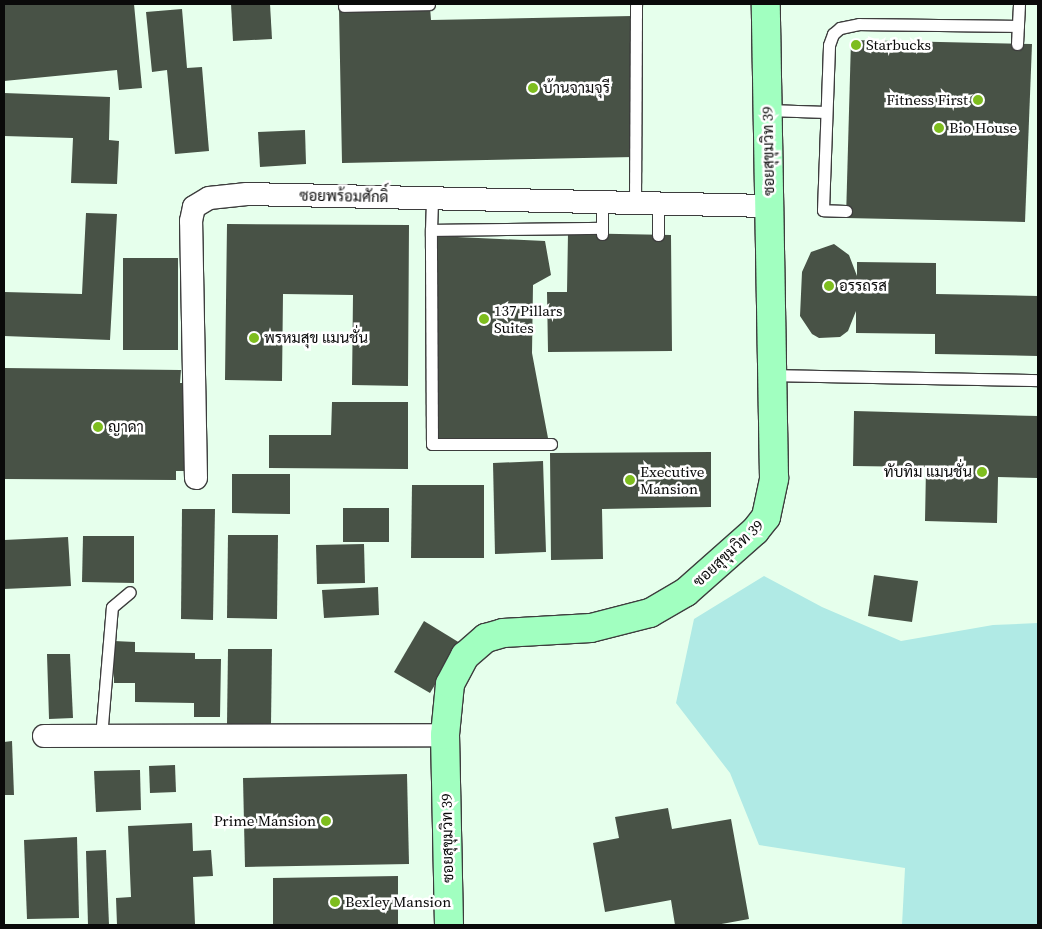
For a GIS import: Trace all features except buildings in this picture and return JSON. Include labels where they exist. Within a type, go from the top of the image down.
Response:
[{"type":"street","name":"ซอยสุขุมวิท 39","points":[[449,925],[445,735],[450,684],[464,656],[486,638],[503,633],[612,625],[650,612],[686,592],[755,531],[766,517],[772,499],[773,375],[766,4]]},
{"type":"street","name":"ซอยพร้อมศักดิ์","points":[[196,478],[191,221],[194,207],[209,198],[247,194],[769,206]]},
{"type":"street","points":[[44,736],[445,735]]},
{"type":"lane","points":[[344,6],[429,4]]},
{"type":"lane","points":[[635,203],[636,4]]},
{"type":"lane","points":[[1017,44],[1019,4]]},
{"type":"lane","points":[[846,211],[823,210],[829,45],[840,28],[859,24],[1018,26]]},
{"type":"lane","points":[[768,110],[826,112]]},
{"type":"lane","points":[[432,198],[432,444],[551,444]]},
{"type":"lane","points":[[431,230],[447,233],[602,231],[602,202]]},
{"type":"lane","points":[[658,203],[658,235]]},
{"type":"lane","points":[[773,375],[1038,380]]},
{"type":"lane","points":[[102,737],[112,607],[130,592]]},
{"type":"shaded area","points":[[764,576],[822,607],[901,641],[993,625],[1038,623],[1038,925],[902,925],[905,868],[759,845],[730,773],[676,703],[694,619]]},
{"type":"place","name":"Starbucks","points":[[856,45]]},
{"type":"place","name":"บ้านจามจุรี","points":[[533,88]]},
{"type":"place","name":"Fitness First","points":[[978,100]]},
{"type":"place","name":"Bio House","points":[[939,128]]},
{"type":"place","name":"อรรถรส","points":[[829,286]]},
{"type":"place","name":"137 Pillars Suites","points":[[484,319]]},
{"type":"place","name":"พรหมสุข แมนชั่น","points":[[254,338]]},
{"type":"place","name":"ญาดา","points":[[98,427]]},
{"type":"place","name":"ทับทิม แมนชั่น","points":[[982,472]]},
{"type":"place","name":"Executive Mansion","points":[[630,480]]},
{"type":"place","name":"Prime Mansion","points":[[326,821]]},
{"type":"place","name":"Bexley Mansion","points":[[335,902]]}]
